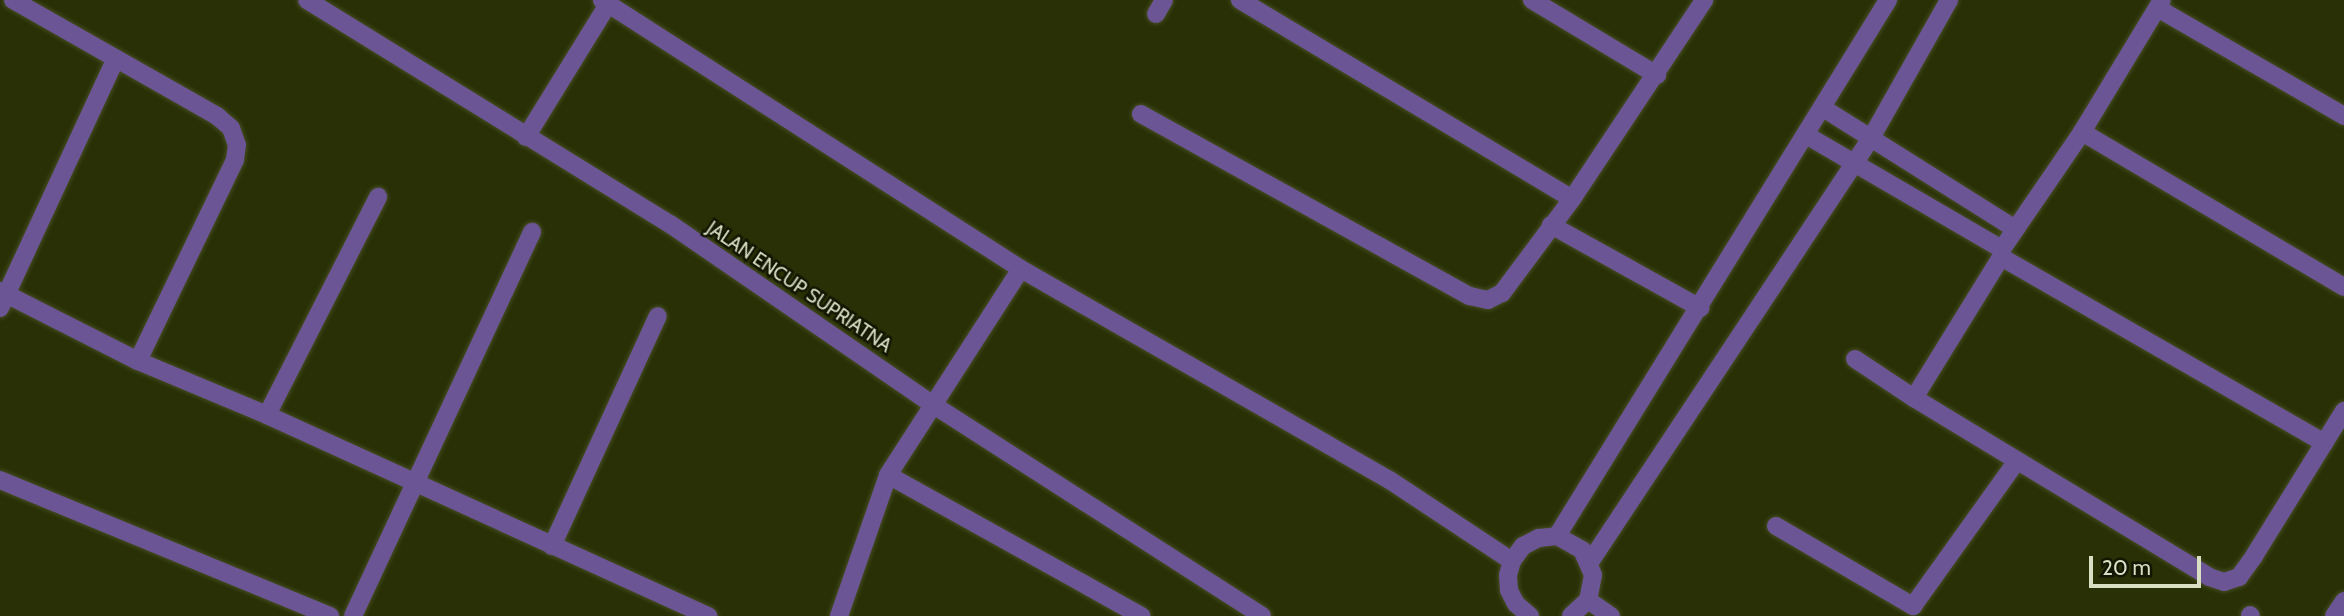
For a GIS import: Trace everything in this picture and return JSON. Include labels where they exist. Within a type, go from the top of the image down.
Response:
[{"type":"street","points":[[13,0],[217,116],[231,128],[237,145],[235,160],[138,361]]},
{"type":"street","name":"JALAN ENCUP SUPRIATNA","points":[[307,0],[670,225],[932,404],[1262,616]]},
{"type":"street","points":[[1240,0],[1572,199]]},
{"type":"street","points":[[1532,0],[1657,75]]},
{"type":"street","points":[[1141,114],[1471,296],[1488,300],[1502,293],[1572,199],[1657,75],[1704,0]]},
{"type":"street","points":[[1557,536],[1888,0]]},
{"type":"street","points":[[1590,562],[1871,138],[1949,0]]},
{"type":"street","points":[[526,137],[605,2],[1021,270],[1391,481],[1512,561]]},
{"type":"street","points":[[1914,398],[2015,229],[2082,131],[2160,4],[2344,116]]},
{"type":"street","points":[[115,60],[2,298],[138,361],[267,415],[708,616]]},
{"type":"street","points":[[1823,108],[2015,229]]},
{"type":"street","points":[[2082,131],[2344,287]]},
{"type":"street","points":[[1806,135],[2325,443]]},
{"type":"street","points":[[267,415],[378,197]]},
{"type":"street","points":[[1551,225],[1700,308]]},
{"type":"street","points":[[353,616],[412,482],[532,232]]},
{"type":"street","points":[[839,616],[888,475],[1021,270]]},
{"type":"street","points":[[552,546],[658,316]]},
{"type":"street","points":[[1855,359],[1914,398],[2209,577],[2229,582],[2239,577],[2254,556],[2344,411]]},
{"type":"street","points":[[1776,526],[1910,611],[2017,461]]},
{"type":"street","points":[[888,475],[1141,616]]},
{"type":"street","points":[[0,480],[330,616]]},
{"type":"street","points":[[1530,616],[1516,604],[1509,590],[1508,575],[1512,561],[1523,546],[1539,538],[1557,536],[1583,550],[1593,575],[1588,600],[1571,616]]},
{"type":"street","points":[[1588,600],[1611,616]]},
{"type":"street","points":[[2334,616],[2344,601]]}]
